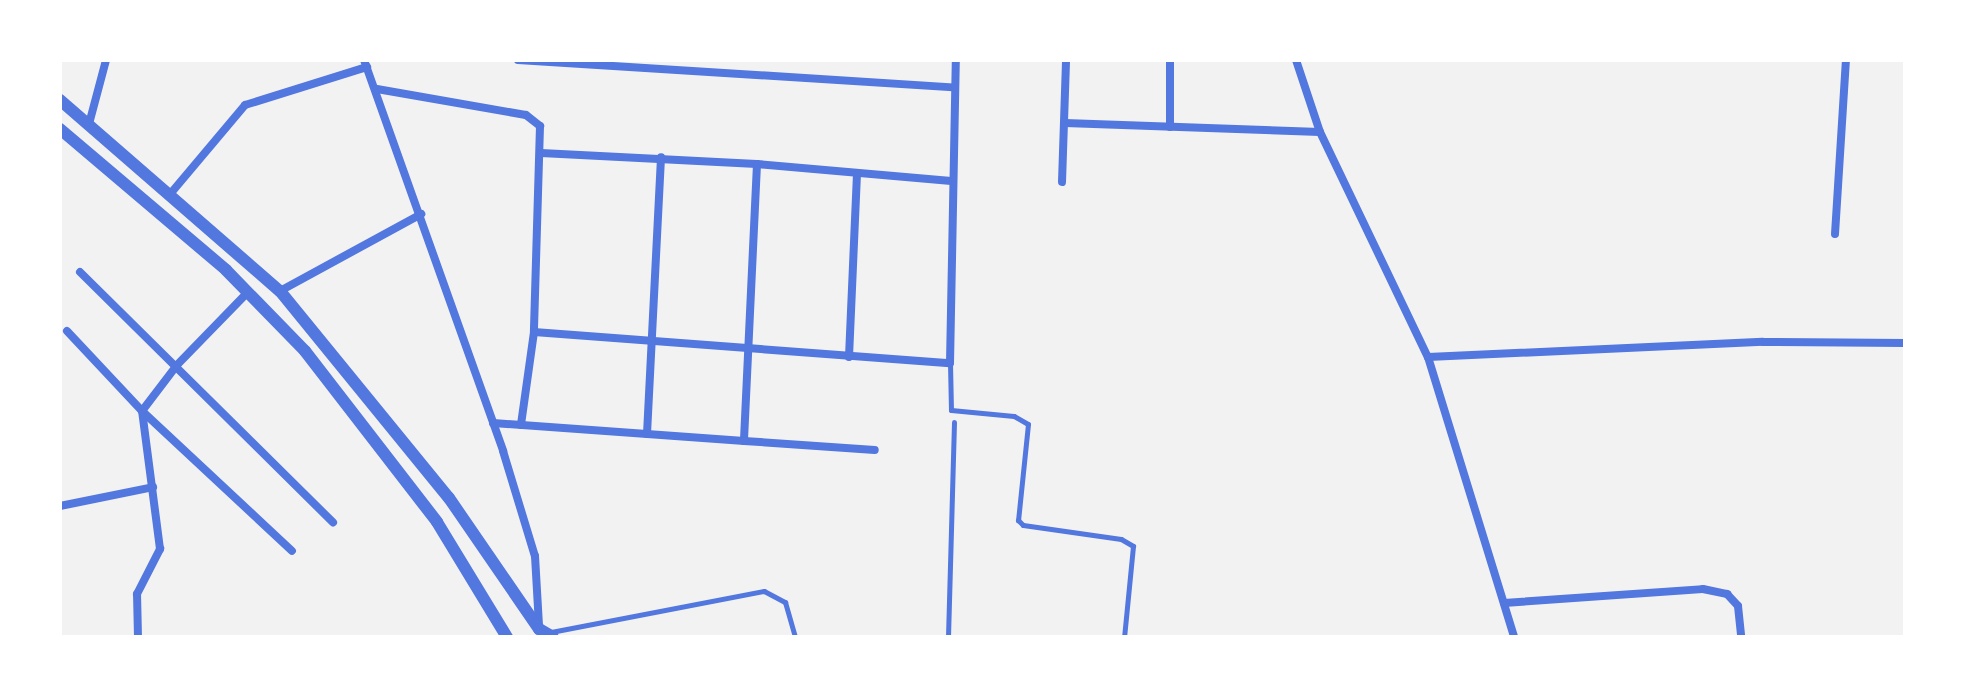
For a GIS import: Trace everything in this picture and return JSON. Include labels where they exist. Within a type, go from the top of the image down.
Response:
[{"type":"street","points":[[89,124],[106,60]]},
{"type":"street","points":[[518,60],[953,87]]},
{"type":"street","points":[[534,332],[748,351],[950,363],[951,181],[956,60]]},
{"type":"street","points":[[1062,182],[1066,60]]},
{"type":"street","points":[[1170,60],[1170,127]]},
{"type":"street","points":[[1296,60],[1320,132],[1428,357],[1514,637]]},
{"type":"street","points":[[1835,234],[1846,60]]},
{"type":"street","points":[[171,193],[245,105],[366,63],[493,423],[535,556],[548,633]]},
{"type":"street","points":[[377,89],[526,115],[540,126],[534,332],[521,425]]},
{"type":"street","points":[[60,100],[171,193],[280,291],[449,498],[548,633]]},
{"type":"street","points":[[1065,123],[1320,132]]},
{"type":"street","points":[[60,129],[248,292],[305,351],[437,522],[507,637]]},
{"type":"street","points":[[541,153],[661,157],[951,181]]},
{"type":"street","points":[[647,434],[648,341],[661,157]]},
{"type":"street","points":[[744,441],[757,164]]},
{"type":"street","points":[[849,357],[857,174]]},
{"type":"street","points":[[280,291],[421,214]]},
{"type":"street","points":[[80,272],[333,522]]},
{"type":"street","points":[[138,637],[137,594],[160,549],[142,411],[177,365],[248,292]]},
{"type":"street","points":[[67,331],[142,411],[292,551]]},
{"type":"street","points":[[1428,357],[1763,342],[1905,343]]},
{"type":"street","points":[[493,423],[875,450]]},
{"type":"street","points":[[60,506],[153,487]]},
{"type":"street","points":[[1504,603],[1703,589],[1727,594],[1738,606],[1741,637]]},
{"type":"lane","points":[[950,363],[951,410],[1022,417],[1028,424],[1018,520],[1023,525],[1121,539],[1133,546],[1124,637]]},
{"type":"lane","points":[[948,637],[954,422]]},
{"type":"lane","points":[[548,633],[764,591],[785,602],[795,637]]}]
